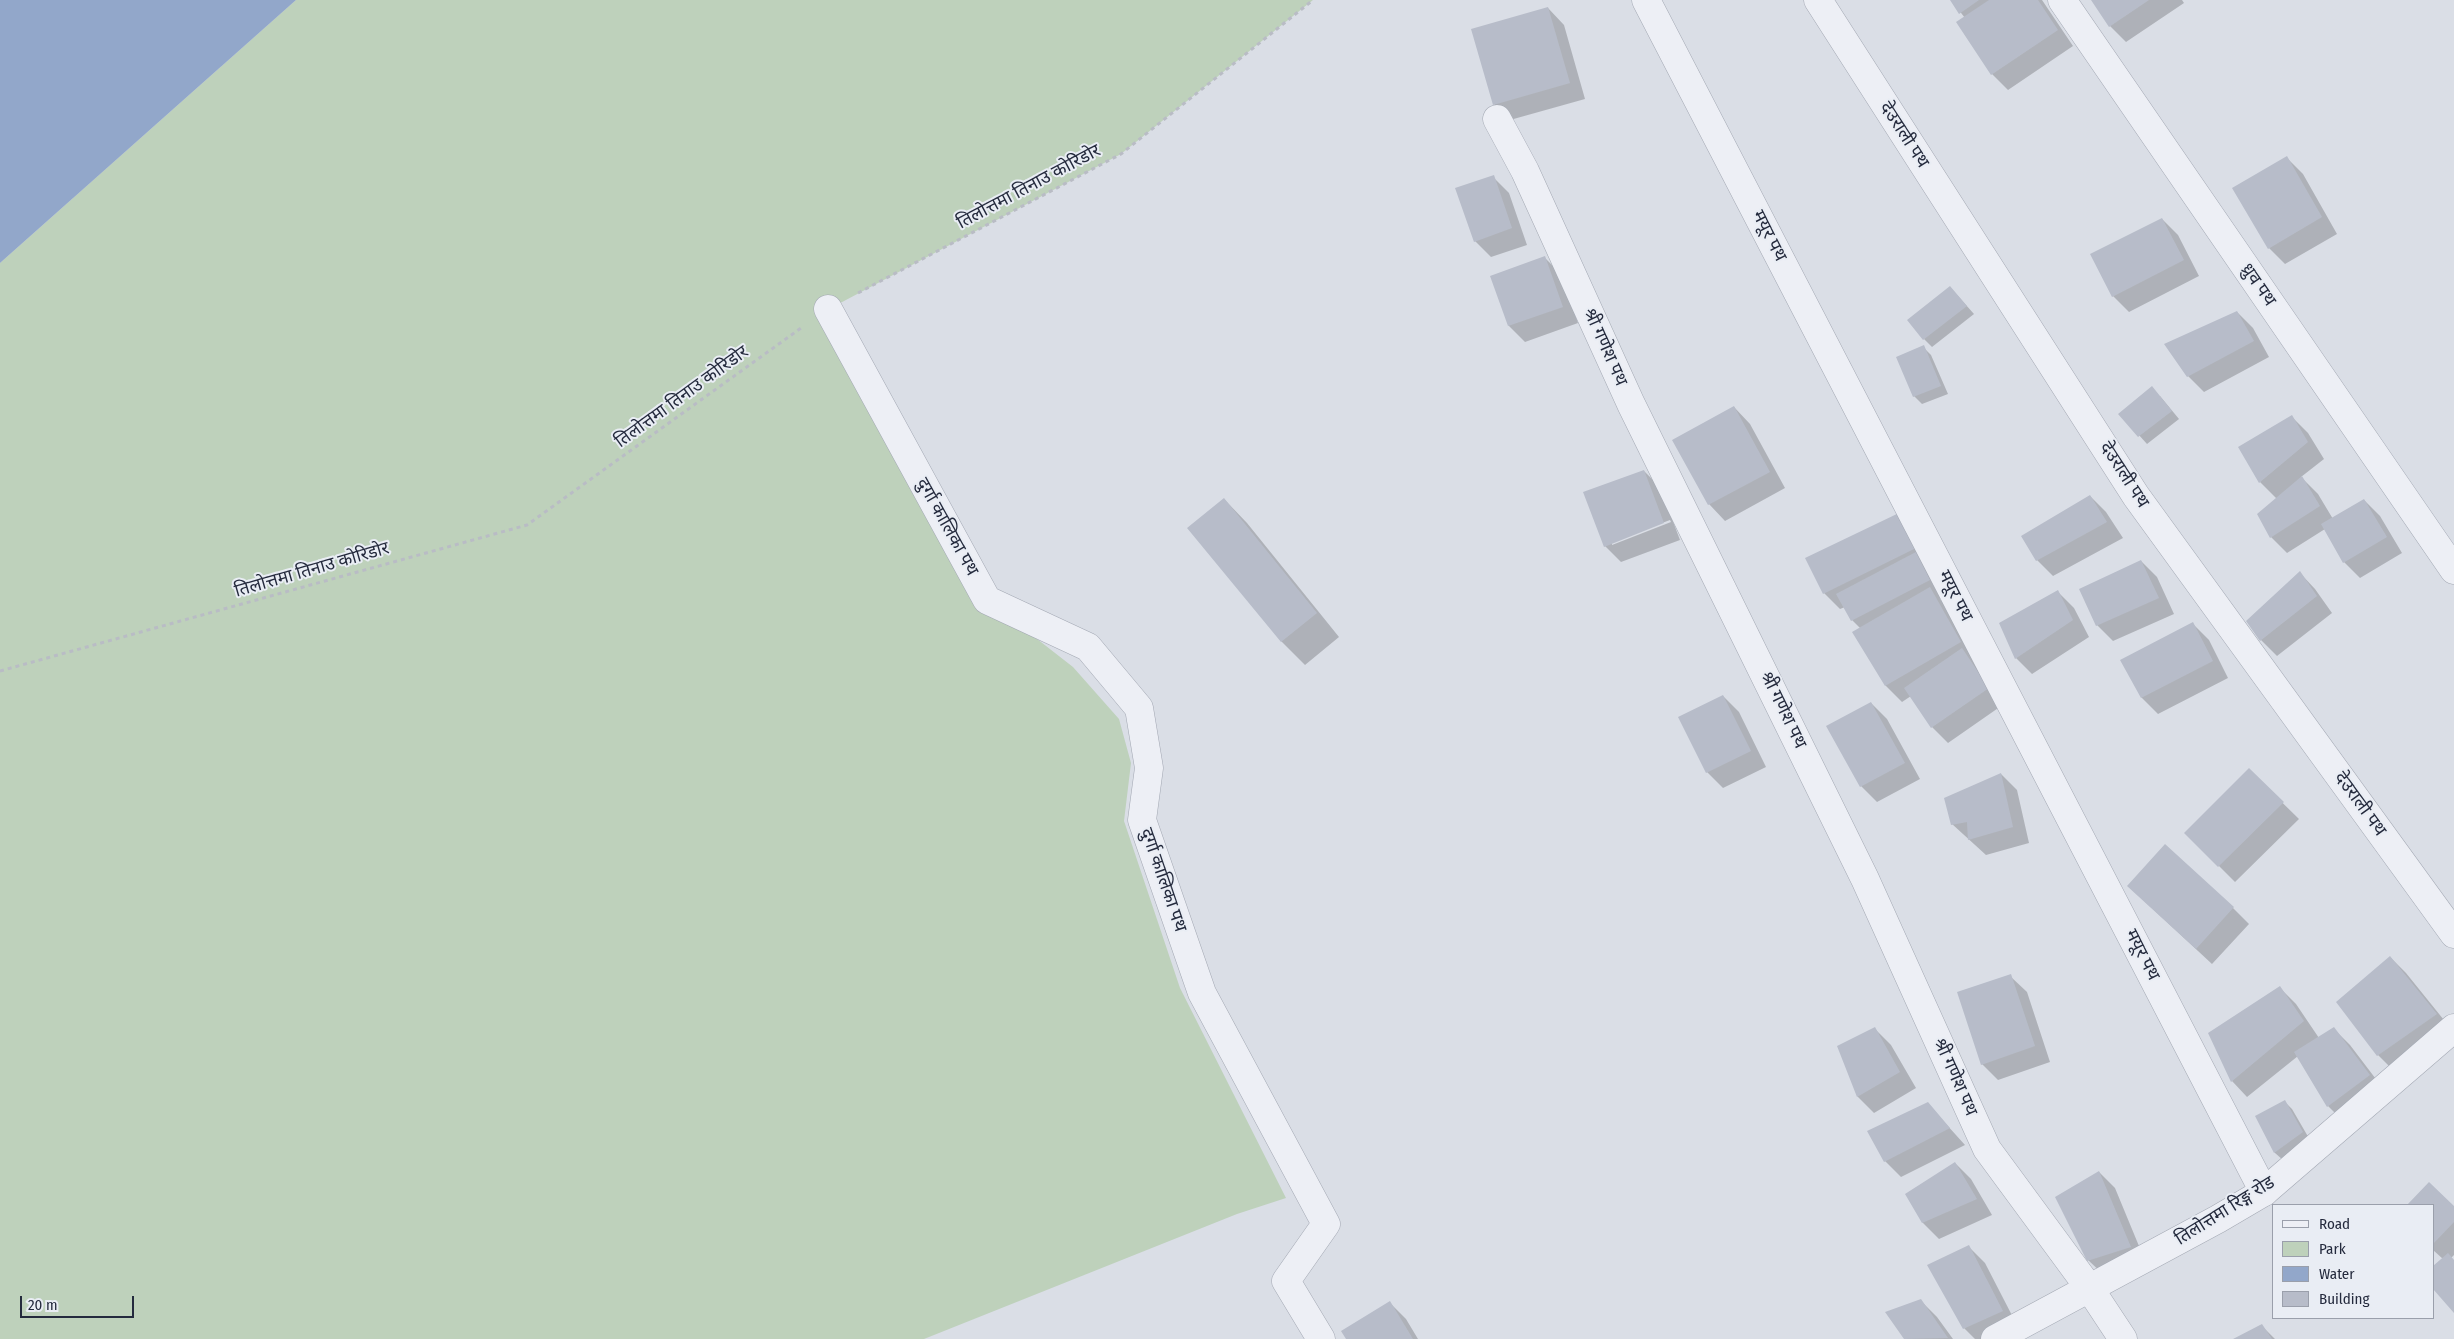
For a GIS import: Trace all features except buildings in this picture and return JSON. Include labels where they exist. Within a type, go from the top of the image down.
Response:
[{"type":"street","name":"मयूर पथ","points":[[1646,0],[2264,1192]]},
{"type":"street","name":"देउराली पथ","points":[[1818,0],[2136,496],[2454,934]]},
{"type":"street","name":"ध्रुव पथ","points":[[2062,0],[2454,570]]},
{"type":"street","name":"श्री गणेश पथ","points":[[1497,119],[1525,171],[1631,404],[1861,870],[1988,1149],[2090,1289],[2123,1339]]},
{"type":"street","name":"दुर्गा कालिका पथ","points":[[828,309],[987,600],[1088,647],[1139,708],[1149,768],[1142,820],[1202,993],[1326,1224],[1286,1281],[1321,1339]]},
{"type":"street","name":"तिलोत्तमा रिङ्ग रोड","points":[[1995,1339],[2090,1289],[2264,1192],[2454,1028]]},
{"type":"path","name":"तिलोत्तमा तिनाउ कोरिडोर","points":[[0,671],[527,525],[828,309],[1121,154],[1313,0]]},
{"type":"green space","points":[[296,0],[1313,0],[1121,154],[829,309],[987,600],[1073,667],[1119,719],[1131,763],[1124,821],[1180,988],[1286,1198],[1237,1214],[924,1339],[0,1339],[0,263]]},
{"type":"water","points":[[0,0],[296,0],[0,263]]}]
